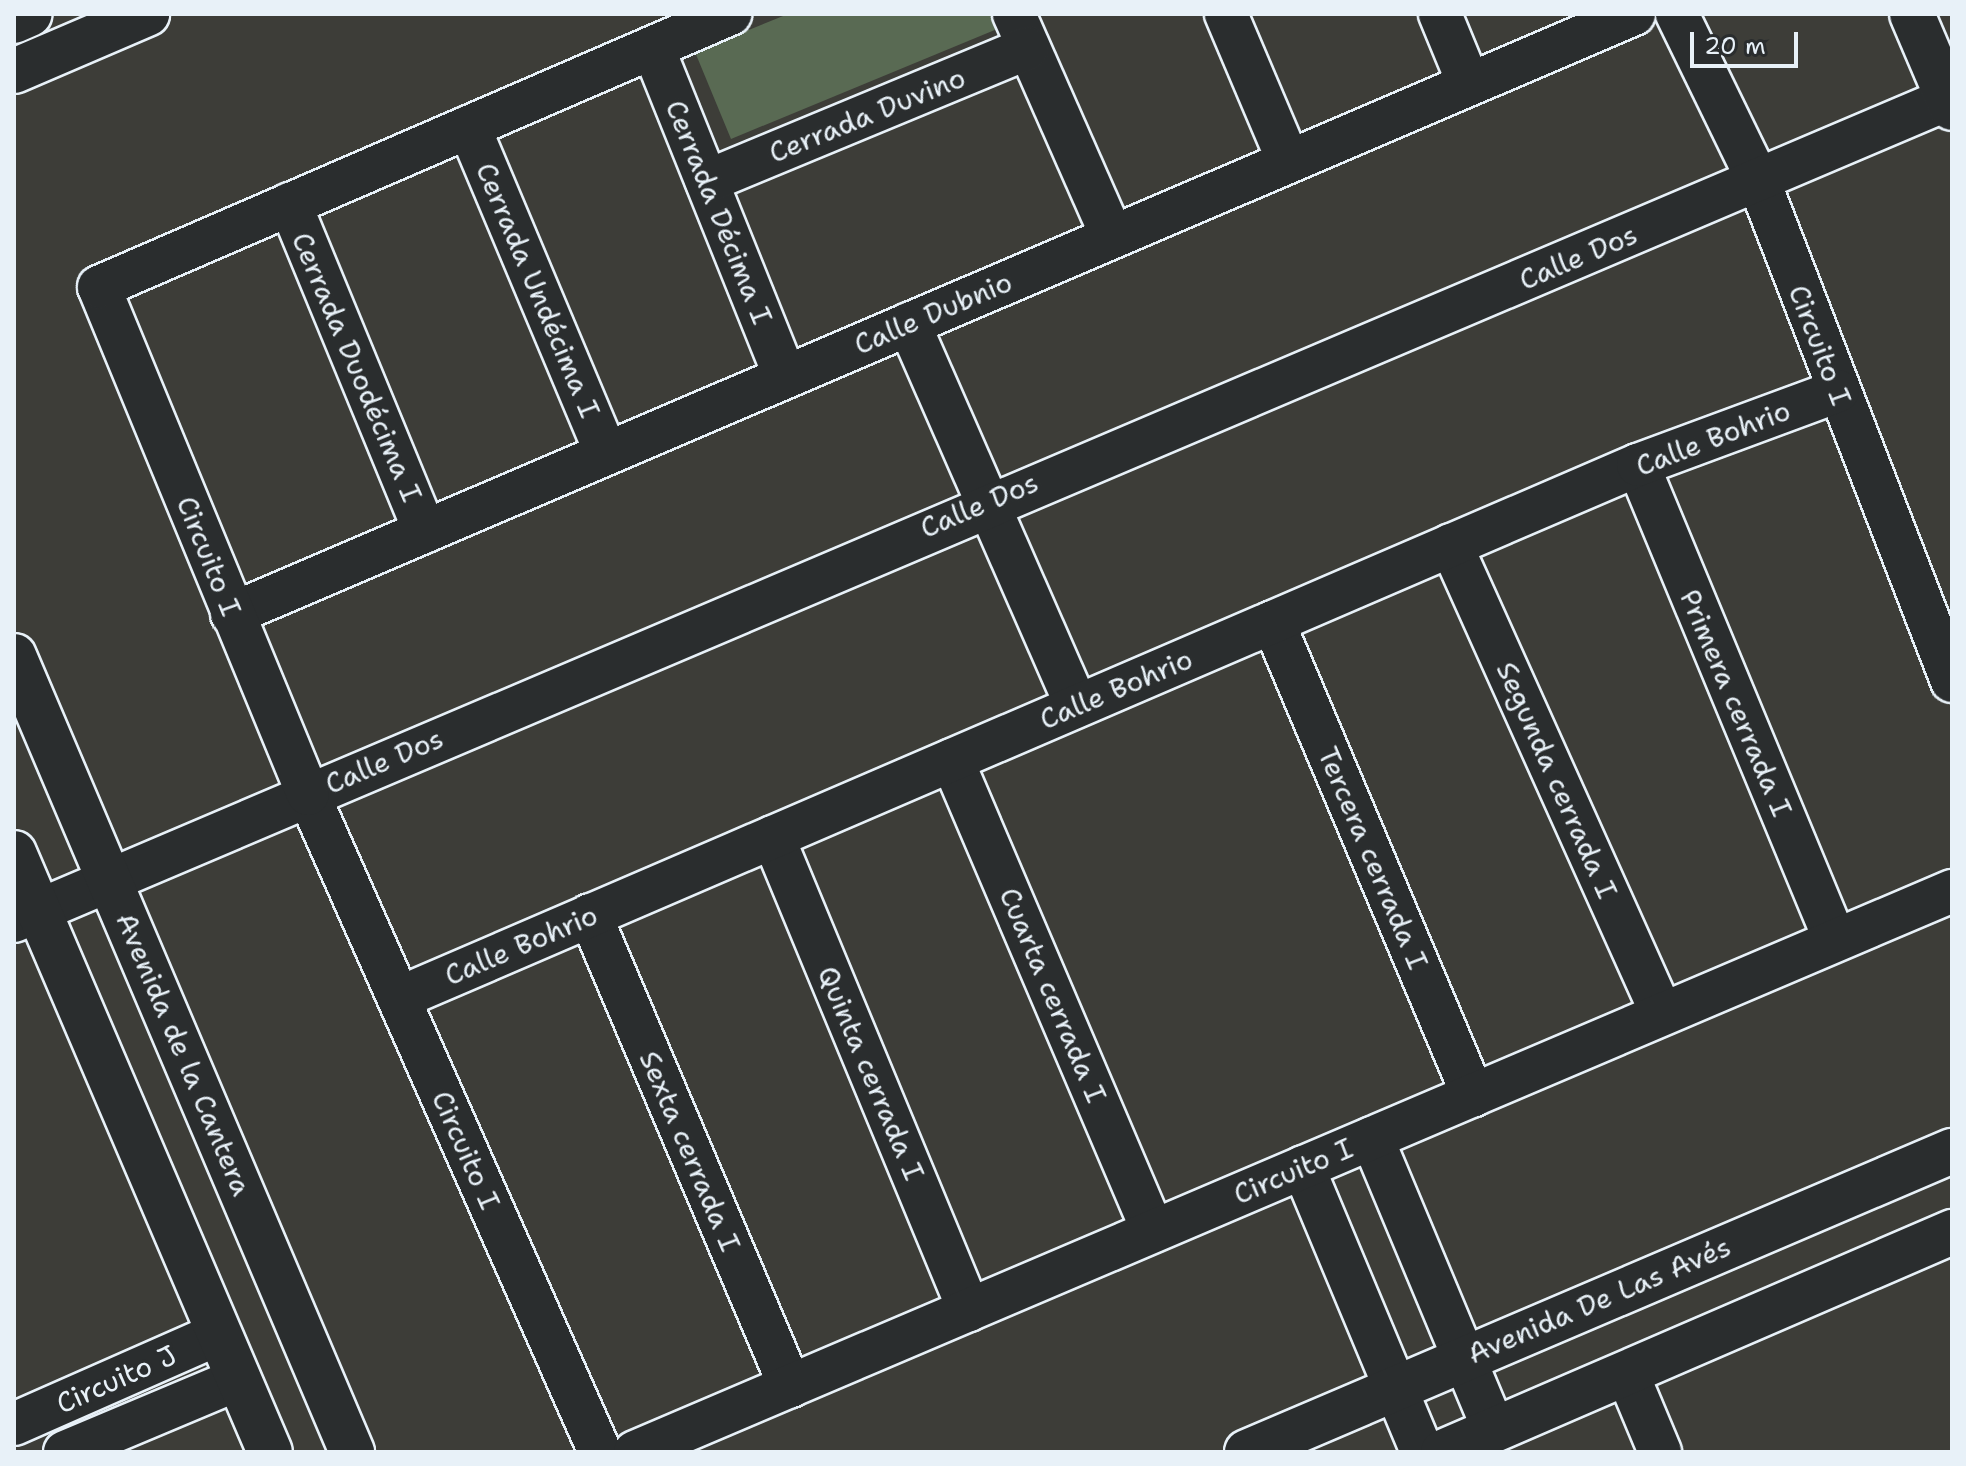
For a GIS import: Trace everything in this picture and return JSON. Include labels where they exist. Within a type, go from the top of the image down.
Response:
[{"type":"street","points":[[14,21],[30,14]]},
{"type":"street","points":[[14,71],[147,14]]},
{"type":"street","name":"Circuito I","points":[[600,1452],[308,794],[99,287],[730,14]]},
{"type":"street","points":[[1226,14],[1288,160]]},
{"type":"street","points":[[1440,14],[1468,82]]},
{"type":"street","name":"Calle Dubnio","points":[[232,614],[1468,82],[1634,14]]},
{"type":"street","name":"Circuito I","points":[[1677,14],[1759,182],[1952,681]]},
{"type":"street","points":[[1912,14],[1950,103]]},
{"type":"street","points":[[1021,31],[1112,236]]},
{"type":"street","name":"Cerrada Duvino","points":[[707,181],[1021,31]]},
{"type":"street","name":"Cerrada Décima I","points":[[653,48],[785,376]]},
{"type":"street","name":"Calle Dos","points":[[26,915],[989,501],[1950,103]]},
{"type":"street","name":"Cerrada Undécima I","points":[[469,127],[606,453]]},
{"type":"street","name":"Cerrada Duodécima I","points":[[290,204],[425,531]]},
{"type":"street","points":[[909,324],[1077,706]]},
{"type":"street","name":"Calle Bohrio","points":[[399,998],[1638,465],[1838,391]]},
{"type":"street","name":"Primera cerrada I","points":[[1638,465],[1835,940]]},
{"type":"street","name":"Segunda cerrada I","points":[[1451,545],[1662,1014]]},
{"type":"street","name":"Tercera cerrada I","points":[[1273,622],[1473,1095]]},
{"type":"street","name":"Avenida de la Cantera","points":[[14,656],[352,1452]]},
{"type":"street","name":"Cuarta cerrada I","points":[[952,760],[1153,1231]]},
{"type":"street","name":"Quinta cerrada I","points":[[773,837],[969,1310]]},
{"type":"street","points":[[14,853],[26,915],[270,1452]]},
{"type":"street","name":"Circuito I","points":[[635,1452],[1952,891]]},
{"type":"street","name":"Sexta cerrada I","points":[[590,915],[790,1386]]},
{"type":"street","points":[[1372,1138],[1494,1430]]},
{"type":"street","name":"Avenida De Las Avés","points":[[1247,1452],[1395,1386],[1952,1151]]},
{"type":"street","points":[[1303,1167],[1422,1452]]},
{"type":"street","points":[[1443,1452],[1952,1232]]},
{"type":"street","name":"Circuito J","points":[[14,1424],[218,1334]]},
{"type":"street","points":[[1627,1373],[1660,1452]]},
{"type":"street","name":"Circuito J","points":[[65,1452],[239,1379]]},
{"type":"street","points":[[14,1445],[17,1452]]},
{"type":"green space","points":[[788,14],[997,14],[1002,27],[731,139],[695,52]]}]
